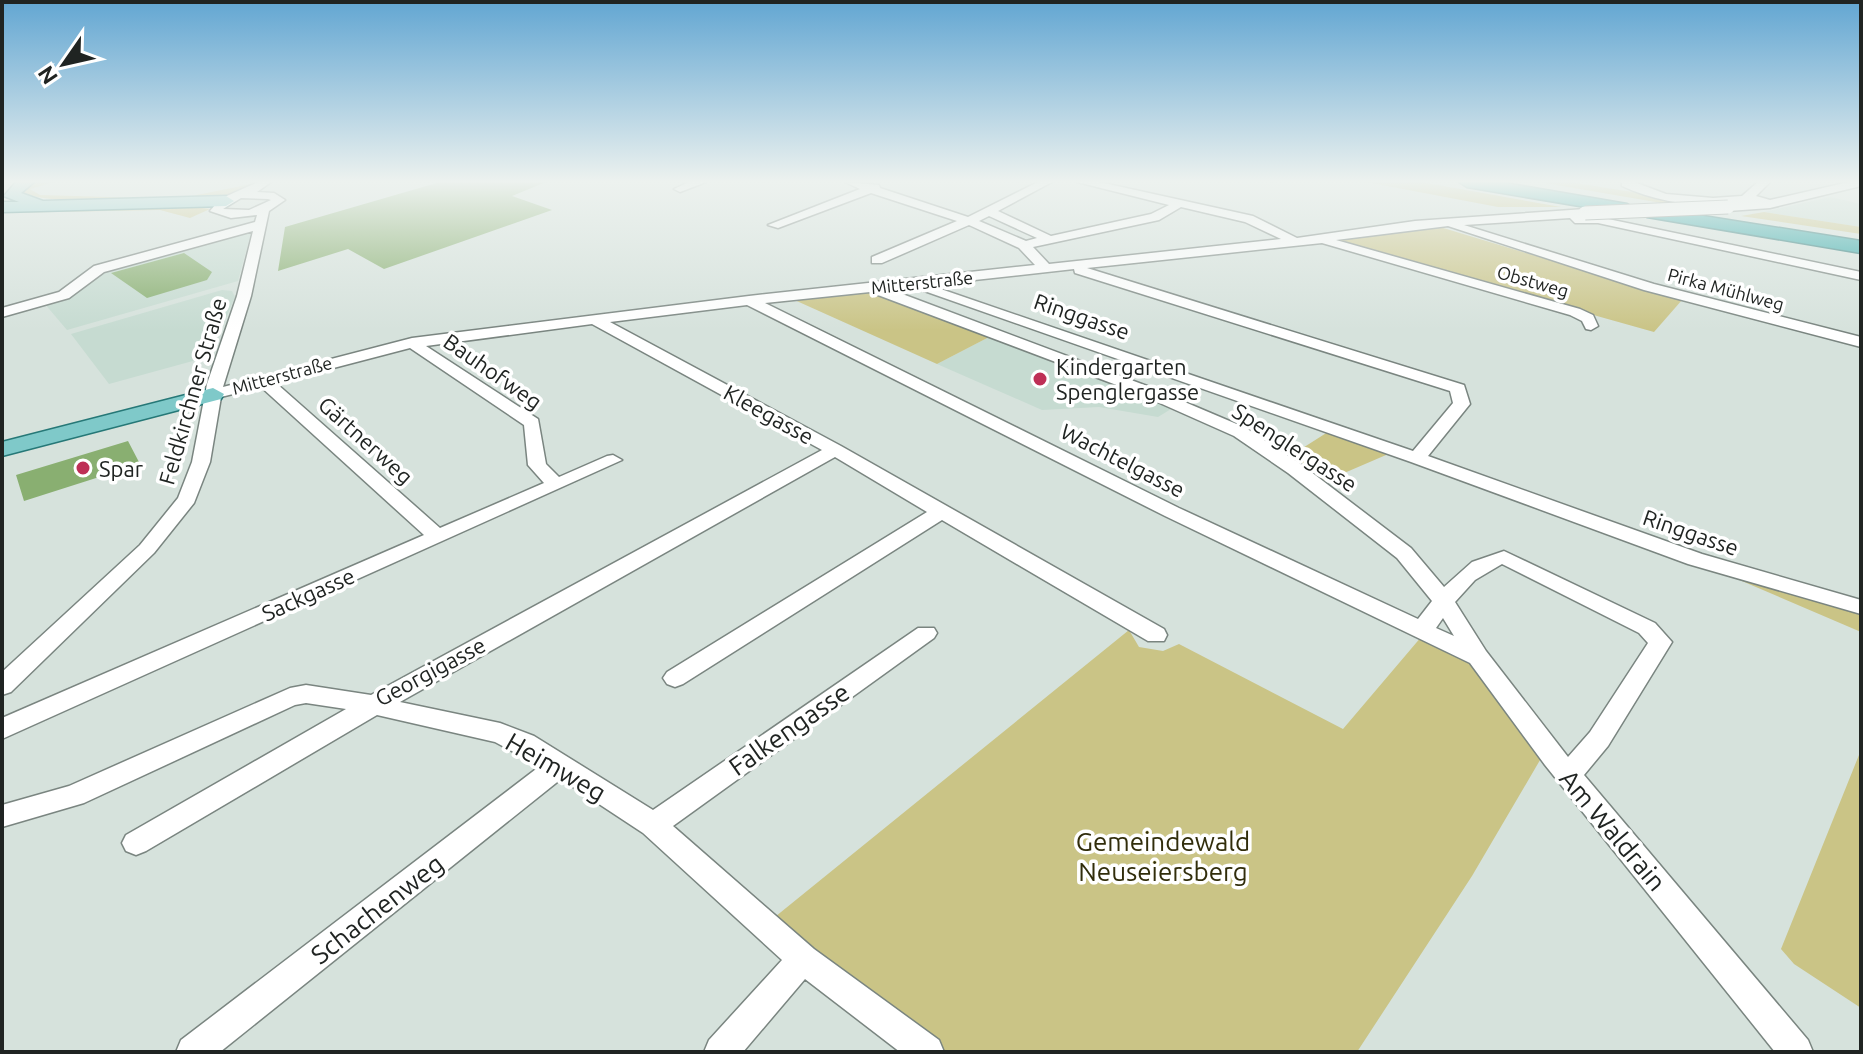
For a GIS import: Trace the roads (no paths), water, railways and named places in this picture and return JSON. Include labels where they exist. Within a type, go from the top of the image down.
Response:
[{"type":"highway","points":[[1773,231],[1861,247]]},
{"type":"highway","points":[[1806,231],[1861,240]]},
{"type":"main road","name":"Mitterstraße","points":[[2,449],[213,394]]},
{"type":"street","points":[[2,313],[64,295],[99,269],[217,231]]},
{"type":"street","name":"Feldkirchner Straße","points":[[2,686],[147,549],[179,513],[201,462],[213,394],[244,296],[258,231]]},
{"type":"street","points":[[877,260],[945,231]]},
{"type":"street","points":[[995,231],[1024,245],[1046,269]]},
{"type":"street","points":[[1031,231],[1050,240]]},
{"type":"street","points":[[1024,245],[1090,231]]},
{"type":"street","points":[[1274,231],[1296,242]]},
{"type":"street","name":"Mitterstraße","points":[[213,394],[412,343],[749,300],[1382,231]]},
{"type":"street","name":"Pirka Mühlweg","points":[[1468,231],[1649,287],[1861,342]]},
{"type":"street","points":[[1654,231],[1861,276]]},
{"type":"street","name":"Obstweg","points":[[1320,239],[1575,312],[1588,318],[1591,326]]},
{"type":"street","name":"Ringgasse","points":[[1070,267],[1458,388],[1462,404],[1417,458]]},
{"type":"street","name":"Ringgasse","points":[[912,283],[1417,458],[1721,568],[1861,607]]},
{"type":"street","name":"Spenglergasse","points":[[871,287],[1141,389],[1240,432],[1295,469],[1404,553],[1443,600]]},
{"type":"street","name":"Wachtelgasse","points":[[749,300],[1172,512],[1478,657]]},
{"type":"street","name":"Kleegasse","points":[[595,320],[835,450],[1156,635]]},
{"type":"street","name":"Bauhofweg","points":[[412,343],[532,423],[537,465],[556,484]]},
{"type":"street","name":"Gärtnerweg","points":[[262,379],[438,537]]},
{"type":"street","name":"Georgigasse","points":[[2,816],[75,795],[290,697],[306,694],[374,705],[835,450]]},
{"type":"street","name":"Sackgasse","points":[[2,729],[613,460]]},
{"type":"street","points":[[675,678],[942,511]]},
{"type":"street","points":[[1422,631],[1443,600],[1490,559],[1504,557],[1647,628],[1661,642],[1599,739],[1568,775]]},
{"type":"street","name":"Am Waldrain","points":[[1443,600],[1478,657],[1568,775],[1796,1052]]},
{"type":"street","name":"Falkengasse","points":[[653,825],[926,633]]},
{"type":"street","points":[[136,843],[374,705]]},
{"type":"street","name":"Heimweg","points":[[374,705],[506,735],[560,765],[653,825],[803,959],[927,1052]]},
{"type":"street","name":"Schachenweg","points":[[193,1052],[560,765]]},
{"type":"street","points":[[721,1052],[803,959]]},
{"type":"place","name":"Kindergarten Spenglergasse","points":[[1040,379]]},
{"type":"place","name":"Spar","points":[[83,468]]},
{"type":"park label","name":"Gemeindewald Neuseiersberg","points":[[1163,856]]}]
